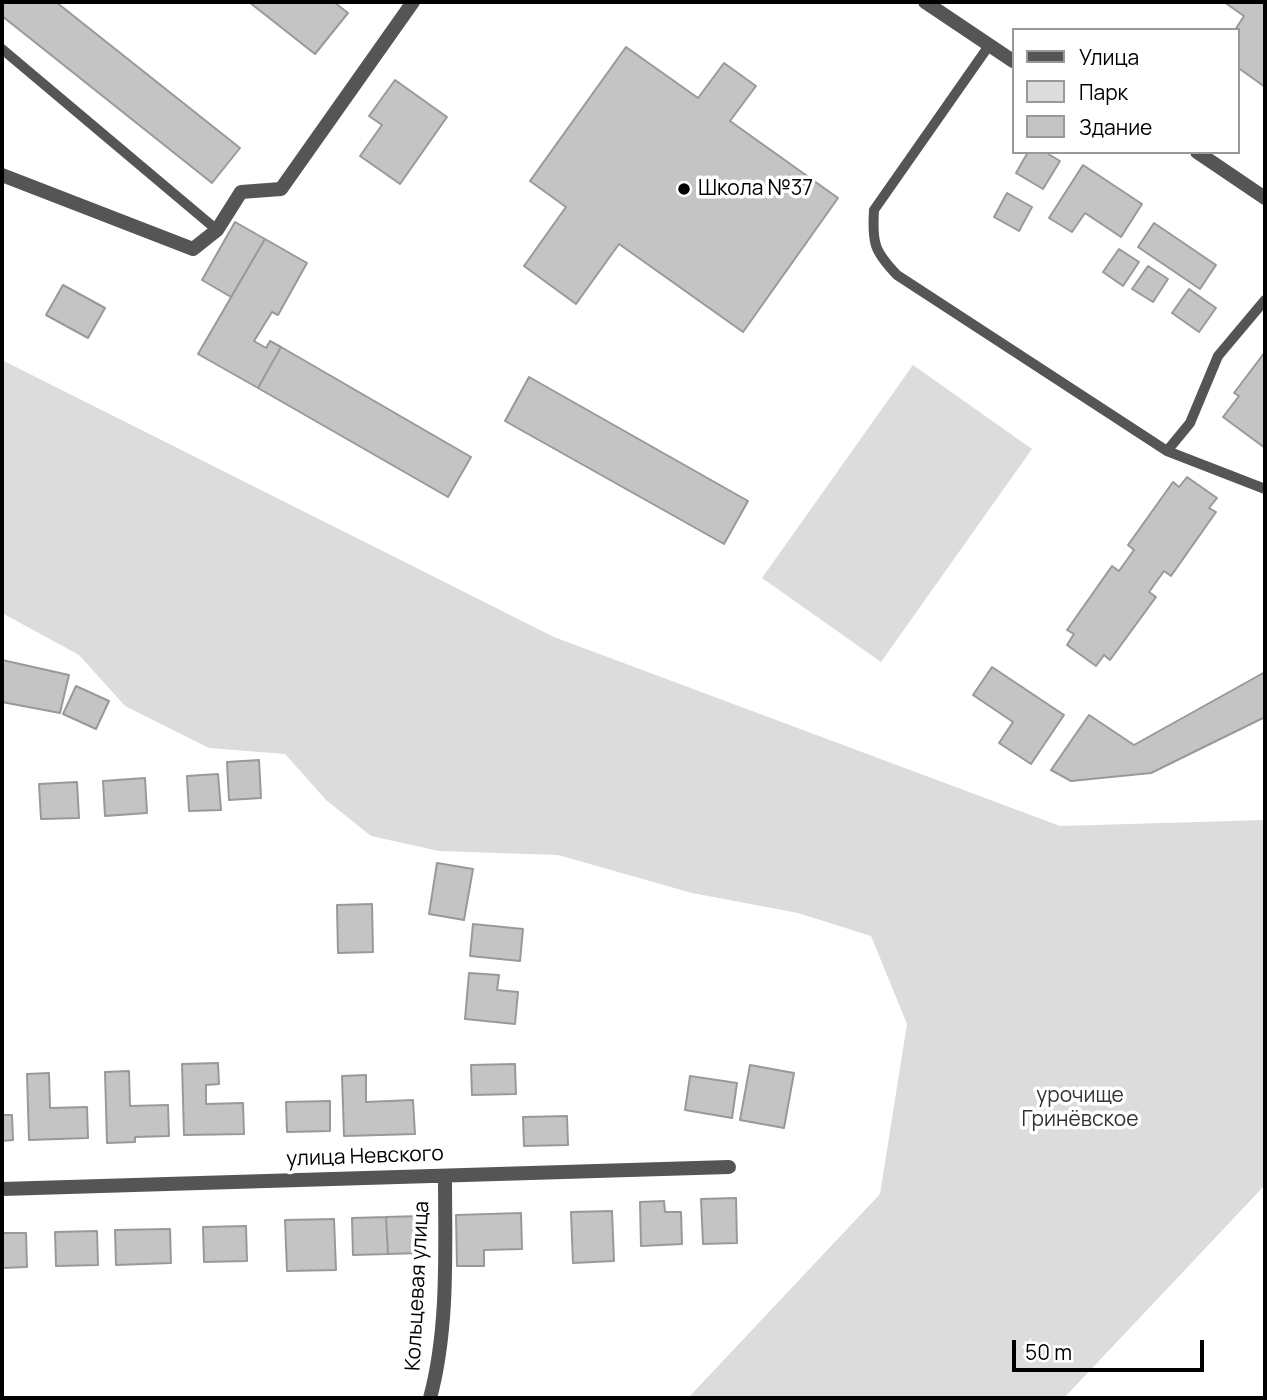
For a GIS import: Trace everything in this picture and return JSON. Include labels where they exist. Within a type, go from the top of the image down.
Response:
[{"type":"street","points":[[2,175],[193,249],[217,230],[241,191],[281,189],[413,2]]},
{"type":"street","points":[[925,2],[988,47],[1012,60]]},
{"type":"street","points":[[1200,154],[1265,198]]},
{"type":"street","name":"улица Невского","points":[[2,1189],[729,1167]]},
{"type":"street","name":"Кольцевая улица","points":[[430,1398],[440,1336],[445,1256],[445,1176]]},
{"type":"lane","points":[[988,47],[874,210],[872,237],[878,256],[897,275],[1167,451],[1265,489]]},
{"type":"lane","points":[[2,49],[217,230]]},
{"type":"lane","points":[[1167,451],[1190,423],[1218,356],[1265,300]]},
{"type":"green space","name":"урочище Гринёвское","points":[[2,360],[554,637],[1060,826],[1265,820],[1265,1185],[1064,1398],[688,1398],[880,1194],[907,1024],[871,936],[798,913],[692,893],[558,855],[439,851],[371,836],[326,800],[285,754],[209,748],[125,706],[79,655],[2,613]]},
{"type":"green space","points":[[913,365],[1032,449],[881,662],[762,578]]},
{"type":"building","points":[[2,2],[56,2],[240,148],[212,183],[2,16]]},
{"type":"building","points":[[249,2],[334,2],[348,13],[315,54]]},
{"type":"building","points":[[1224,2],[1265,2],[1265,87],[1239,68],[1239,28],[1236,28],[1244,16]]},
{"type":"building","name":"Школа №37","points":[[626,47],[698,98],[724,63],[756,86],[730,121],[838,198],[743,332],[619,244],[576,304],[524,266],[566,207],[530,181]]},
{"type":"building","points":[[395,80],[447,117],[400,184],[360,156],[382,125],[369,116]]},
{"type":"building","points":[[1027,154],[1048,154],[1060,161],[1043,189],[1016,173]]},
{"type":"building","points":[[1083,165],[1142,204],[1121,237],[1085,213],[1072,232],[1049,218]]},
{"type":"building","points":[[1007,193],[1032,207],[1019,231],[994,217]]},
{"type":"building","points":[[235,222],[265,239],[231,297],[202,280]]},
{"type":"building","points":[[1154,223],[1216,265],[1200,289],[1138,247]]},
{"type":"building","points":[[265,239],[307,263],[278,315],[272,312],[254,341],[266,348],[270,341],[281,347],[258,388],[198,354]]},
{"type":"building","points":[[1119,249],[1139,262],[1123,286],[1103,272]]},
{"type":"building","points":[[1148,266],[1168,279],[1153,302],[1132,289]]},
{"type":"building","points":[[63,285],[105,308],[88,338],[46,315]]},
{"type":"building","points":[[1189,289],[1216,308],[1199,332],[1172,313]]},
{"type":"building","points":[[281,347],[471,457],[448,497],[258,388]]},
{"type":"building","points":[[1265,352],[1265,448],[1223,417],[1239,396],[1234,393]]},
{"type":"building","points":[[529,377],[748,501],[724,544],[505,421]]},
{"type":"building","points":[[1187,477],[1217,498],[1209,508],[1216,512],[1171,576],[1164,571],[1149,592],[1156,597],[1110,660],[1104,655],[1096,666],[1067,645],[1074,634],[1067,630],[1112,566],[1119,571],[1134,550],[1128,545],[1173,482],[1179,487]]},
{"type":"building","points":[[2,660],[69,675],[60,713],[2,702]]},
{"type":"building","points":[[992,667],[1064,715],[1031,764],[999,743],[1013,722],[973,695]]},
{"type":"building","points":[[1265,672],[1265,717],[1151,773],[1071,781],[1051,770],[1089,715],[1134,745]]},
{"type":"building","points":[[76,686],[109,701],[96,729],[63,714]]},
{"type":"building","points":[[259,760],[261,798],[229,800],[227,762]]},
{"type":"building","points":[[218,774],[221,810],[189,811],[187,776]]},
{"type":"building","points":[[145,778],[147,813],[105,816],[103,781]]},
{"type":"building","points":[[77,782],[79,818],[41,819],[39,784]]},
{"type":"building","points":[[437,863],[473,869],[464,920],[429,914]]},
{"type":"building","points":[[372,904],[373,952],[338,953],[337,905]]},
{"type":"building","points":[[473,924],[523,929],[520,961],[470,956]]},
{"type":"building","points":[[469,973],[499,975],[497,990],[518,992],[515,1024],[465,1019]]},
{"type":"building","points":[[218,1063],[219,1084],[206,1085],[206,1104],[243,1103],[244,1134],[184,1135],[182,1064]]},
{"type":"building","points":[[515,1064],[516,1094],[472,1095],[471,1065]]},
{"type":"building","points":[[750,1065],[794,1073],[784,1128],[740,1120]]},
{"type":"building","points":[[129,1071],[130,1106],[168,1105],[169,1136],[135,1137],[135,1142],[107,1143],[105,1072]]},
{"type":"building","points":[[49,1073],[50,1108],[87,1107],[88,1138],[29,1140],[27,1074]]},
{"type":"building","points":[[366,1075],[366,1102],[413,1100],[415,1134],[344,1136],[342,1076]]},
{"type":"building","points":[[690,1076],[737,1083],[732,1118],[685,1110]]},
{"type":"building","points":[[330,1101],[330,1131],[287,1132],[286,1102]]},
{"type":"building","points":[[2,1115],[12,1115],[13,1140],[2,1141]]},
{"type":"building","points":[[567,1116],[568,1145],[524,1146],[523,1117]]},
{"type":"building","points":[[736,1198],[737,1243],[703,1244],[701,1199]]},
{"type":"building","points":[[664,1201],[665,1212],[681,1212],[682,1244],[641,1246],[640,1202]]},
{"type":"building","points":[[612,1211],[614,1261],[573,1263],[571,1212]]},
{"type":"building","points":[[521,1213],[522,1249],[484,1250],[484,1266],[457,1266],[456,1215]]},
{"type":"building","points":[[420,1216],[421,1253],[388,1254],[386,1217]]},
{"type":"building","points":[[386,1217],[388,1254],[353,1255],[352,1218]]},
{"type":"building","points":[[334,1219],[336,1270],[287,1271],[285,1220]]},
{"type":"building","points":[[246,1226],[247,1261],[204,1262],[203,1227]]},
{"type":"building","points":[[170,1229],[171,1263],[116,1265],[115,1230]]},
{"type":"building","points":[[97,1231],[98,1265],[56,1266],[55,1232]]},
{"type":"building","points":[[2,1233],[26,1233],[27,1267],[2,1268]]},
{"type":"place","name":"Школа №37","points":[[684,189]]}]
